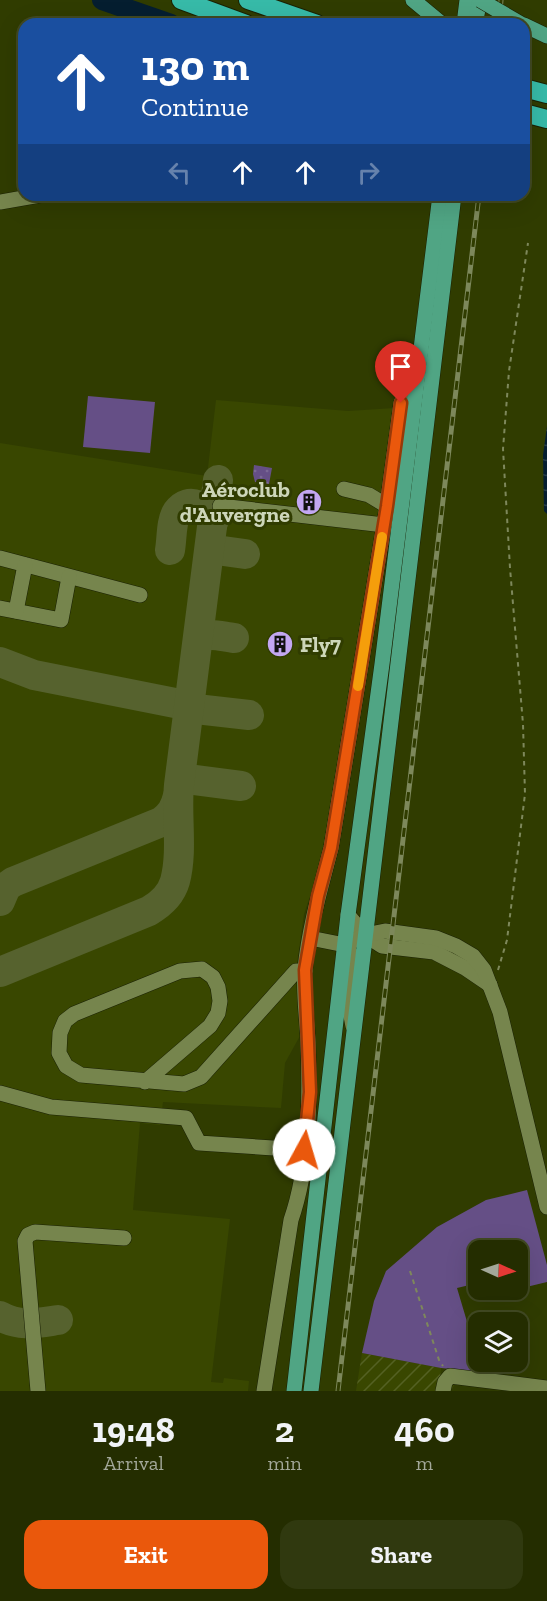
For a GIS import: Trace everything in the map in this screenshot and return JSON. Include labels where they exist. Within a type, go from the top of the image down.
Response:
[{"type":"highway","points":[[181,0],[230,18]]},
{"type":"highway","points":[[248,0],[300,18]]},
{"type":"highway","points":[[530,90],[547,94]]},
{"type":"highway","points":[[530,115],[547,119]]},
{"type":"main road","points":[[413,0],[435,18]]},
{"type":"main road","points":[[465,18],[467,0]]},
{"type":"main road","points":[[475,18],[478,0],[511,18]]},
{"type":"main road","points":[[530,28],[547,36]]},
{"type":"main road","points":[[294,1391],[348,915],[382,664],[408,402],[439,201]]},
{"type":"main road","points":[[311,1391],[453,201]]},
{"type":"main road","points":[[286,1391],[294,1326],[307,1279]]},
{"type":"street","points":[[0,202],[18,199]]},
{"type":"street","points":[[264,1391],[291,1220],[299,1197],[310,1092],[305,970],[331,848],[369,576],[384,525],[408,402]]},
{"type":"street","points":[[344,489],[369,495],[387,506]]},
{"type":"street","points":[[220,506],[384,525]]},
{"type":"street","points":[[0,558],[141,595]]},
{"type":"street","points":[[16,611],[25,565]]},
{"type":"street","points":[[0,608],[61,620],[69,576]]},
{"type":"street","points":[[368,912],[383,939]]},
{"type":"street","points":[[348,915],[365,935],[383,939],[436,938],[473,956],[484,970],[500,1012],[547,1207]]},
{"type":"street","points":[[310,938],[345,945],[365,935]]},
{"type":"street","points":[[353,1026],[364,1003],[370,959],[383,939]]},
{"type":"street","points":[[345,945],[353,957],[348,1001],[353,1026]]},
{"type":"street","points":[[145,1082],[210,1026],[218,1013],[220,1001],[218,987],[213,976],[202,969],[180,971],[74,1014],[65,1021],[60,1033],[59,1053],[66,1066],[81,1075],[145,1082],[184,1084],[201,1077],[296,971],[305,970]]},
{"type":"street","points":[[0,1094],[51,1107],[186,1118],[199,1143],[304,1150]]},
{"type":"street","points":[[38,1391],[25,1241],[28,1234],[35,1232],[124,1238]]},
{"type":"street","points":[[443,1391],[445,1382],[450,1376],[547,1388]]},
{"type":"path","points":[[490,985],[500,968],[507,940],[525,794],[524,724],[510,568],[503,448],[509,371],[528,243]]},
{"type":"path","points":[[410,1271],[439,1360],[450,1376]]},
{"type":"shaded area","points":[[88,396],[155,402],[150,453],[83,447]]},
{"type":"shaded area","points":[[216,400],[348,411],[395,408],[327,846],[304,914],[296,971],[301,1034],[285,1063],[281,1108],[163,1102],[160,1125],[140,1123],[133,1210],[230,1219],[211,1382],[223,1383],[224,1378],[249,1381],[248,1391],[0,1391],[0,443],[207,476]]},
{"type":"shaded area","points":[[254,465],[272,468],[269,484],[255,482]]},
{"type":"shaded area","points":[[527,1190],[547,1265],[547,1282],[528,1287],[528,1240],[468,1240],[468,1285],[457,1288],[468,1325],[468,1371],[441,1368],[362,1353],[374,1301],[386,1271],[437,1227],[486,1200]]},
{"type":"shaded area","points":[[362,1353],[441,1368],[440,1378],[456,1382],[451,1391],[356,1391]]},
{"type":"water","points":[[547,426],[547,514],[544,511],[543,455]]},
{"type":"waterway","points":[[102,0],[154,18]]},
{"type":"taxiway","points":[[0,972],[149,911],[165,899],[171,891],[179,858],[179,785],[218,480]]},
{"type":"taxiway","points":[[170,550],[174,520],[182,507],[187,504],[198,505],[207,512],[213,523]]},
{"type":"taxiway","points":[[209,555],[216,550],[245,554]]},
{"type":"taxiway","points":[[198,641],[209,635],[234,638]]},
{"type":"taxiway","points":[[0,662],[34,675],[180,704],[186,708],[188,716]]},
{"type":"taxiway","points":[[188,716],[191,710],[196,709],[249,715]]},
{"type":"taxiway","points":[[181,771],[187,779],[241,786]]},
{"type":"taxiway","points":[[0,901],[6,887],[13,882],[161,822],[172,811],[178,796]]},
{"type":"taxiway","points":[[0,1316],[21,1323],[58,1320]]},
{"type":"railway","points":[[500,18],[501,0]]},
{"type":"railway","points":[[338,1391],[478,201]]},
{"type":"slow traffic","points":[[358,686],[382,537]]},
{"type":"place","name":"Aéroclub d'Auvergne","points":[[309,502]]},
{"type":"place","name":"Fly7","points":[[280,644]]},
{"type":"route","points":[[304,1150],[310,1092],[305,970],[318,896],[331,848],[387,506],[401,403]]}]
